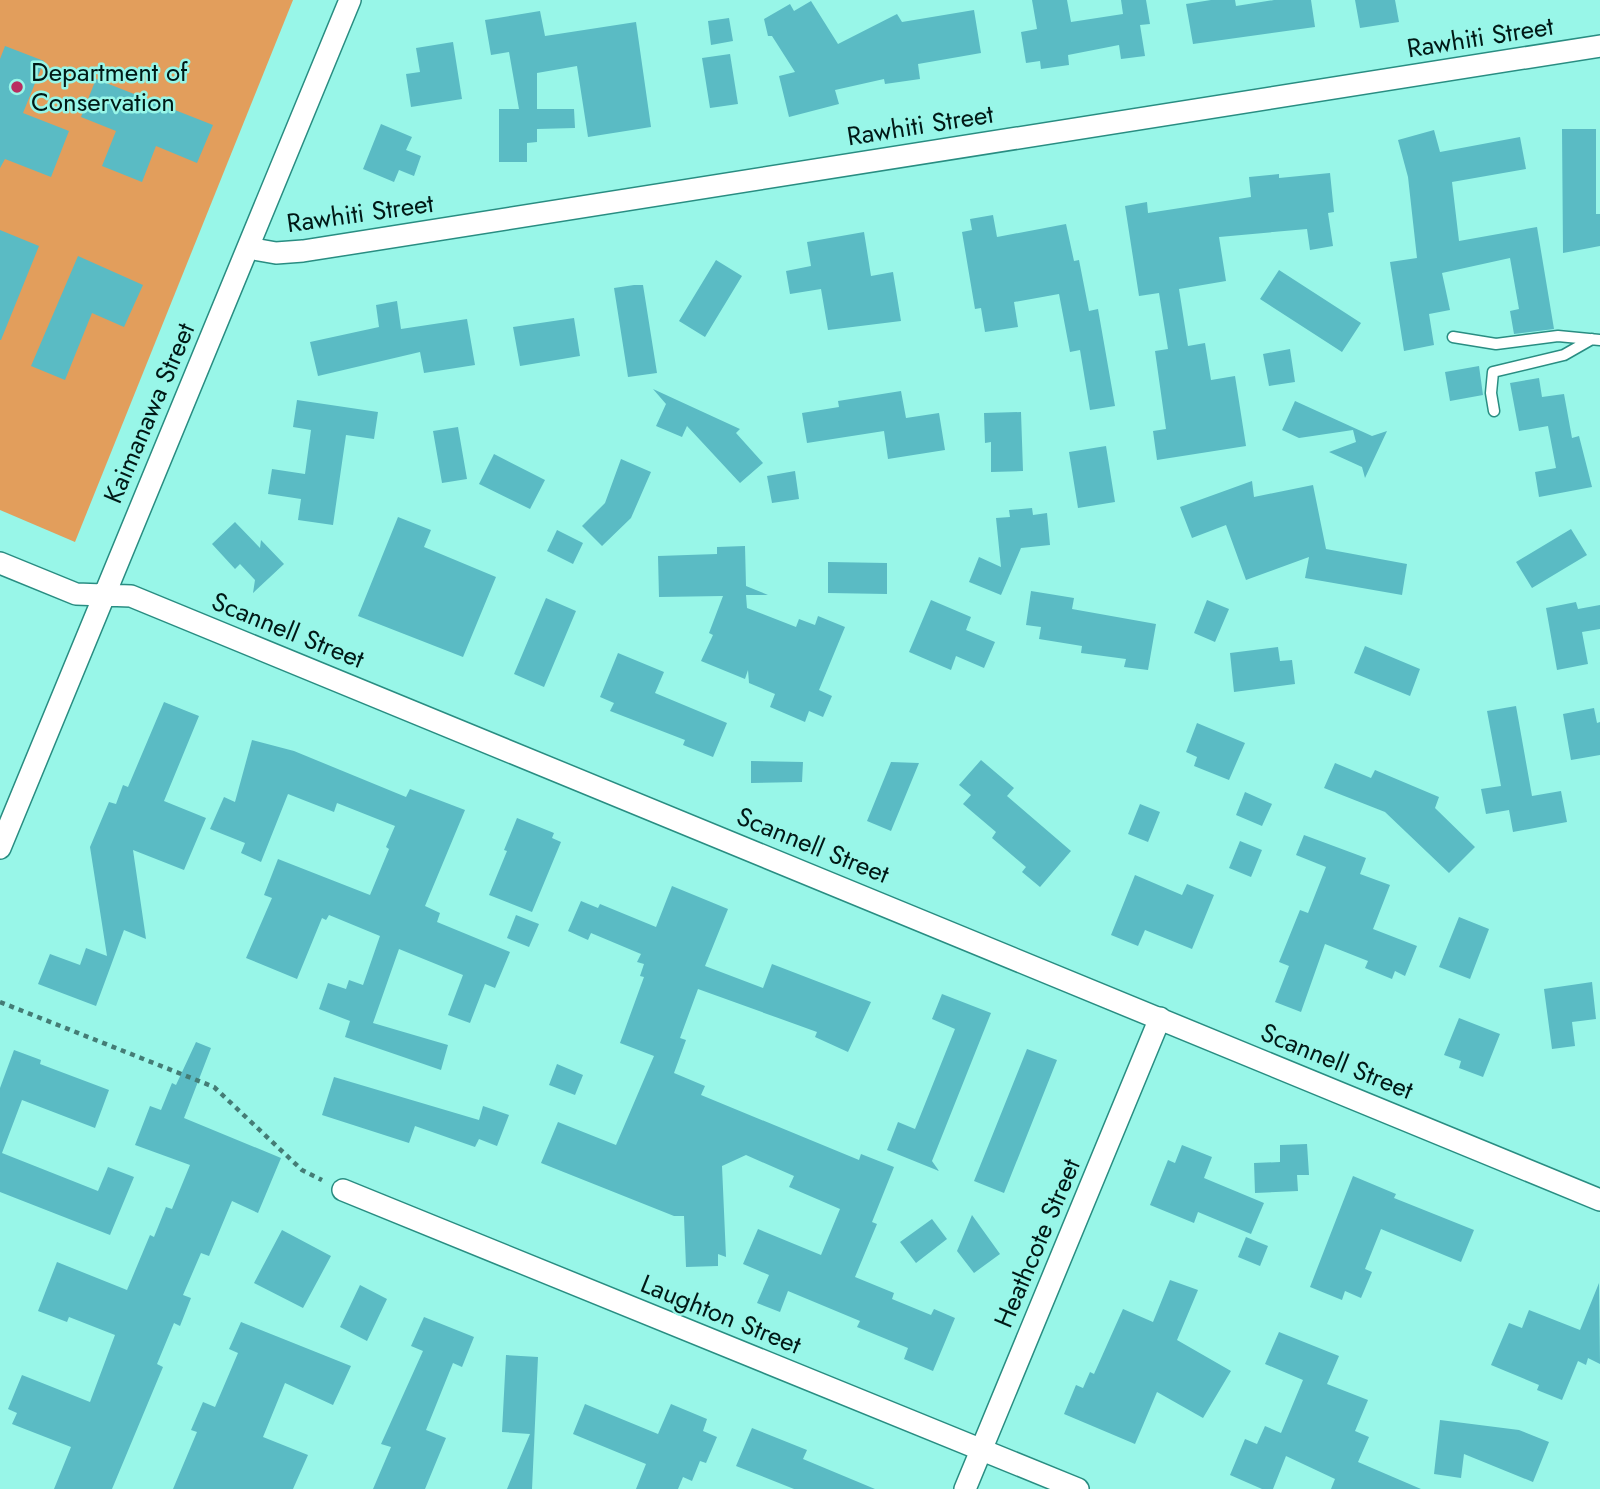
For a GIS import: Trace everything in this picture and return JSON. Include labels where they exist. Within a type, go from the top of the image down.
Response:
[{"type":"street","name":"Kaimanawa Street","points":[[0,848],[350,0]]},
{"type":"street","name":"Rawhiti Street","points":[[248,248],[276,253],[303,251],[1600,46]]},
{"type":"street","name":"Scannell Street","points":[[0,563],[76,594],[131,596],[1600,1200]]},
{"type":"street","name":"Heathcote Street","points":[[965,1489],[1160,1018]]},
{"type":"street","name":"Laughton Street","points":[[343,1190],[1079,1489]]},
{"type":"lane","points":[[1452,337],[1496,344],[1558,336],[1596,339]]},
{"type":"lane","points":[[1494,411],[1491,393],[1493,372],[1564,355],[1596,339]]},
{"type":"path","points":[[0,1002],[214,1087],[302,1170],[343,1190]]},
{"type":"shaded area","points":[[0,0],[293,0],[75,542],[0,510]]},
{"type":"building","points":[[1032,0],[1067,0],[1071,22],[1123,14],[1121,0],[1146,0],[1150,24],[1140,25],[1145,56],[1121,59],[1119,45],[1068,55],[1069,65],[1041,69],[1040,61],[1026,63],[1021,32],[1037,29]]},
{"type":"building","points":[[1235,0],[1236,6],[1274,0],[1311,0],[1315,27],[1193,44],[1186,4]]},
{"type":"building","points":[[1355,0],[1395,0],[1399,22],[1360,28]]},
{"type":"building","points":[[811,1],[838,44],[897,14],[902,22],[974,10],[981,53],[918,64],[920,79],[885,84],[884,79],[835,90],[839,104],[789,117],[779,76],[795,72],[772,36],[768,36],[764,19],[790,4],[794,11]]},
{"type":"building","points":[[540,11],[545,36],[636,22],[651,127],[588,137],[577,66],[537,73],[537,109],[574,109],[575,128],[537,129],[537,142],[527,143],[527,162],[499,162],[499,109],[519,109],[509,52],[491,55],[485,20]]},
{"type":"building","points":[[729,18],[733,41],[711,45],[708,21]]},
{"type":"building","points":[[453,42],[462,99],[411,107],[406,74],[420,72],[416,48]]},
{"type":"building","name":"Department of Conservation","points":[[5,46],[44,61],[23,113],[69,131],[51,177],[5,159],[0,168],[0,59]]},
{"type":"building","points":[[730,54],[738,104],[710,108],[702,58]]},
{"type":"building","points":[[96,79],[213,125],[197,163],[156,146],[142,182],[102,166],[116,131],[81,117]]},
{"type":"building","points":[[381,124],[412,137],[406,150],[421,156],[414,176],[399,170],[394,182],[363,169]]},
{"type":"building","points":[[1562,129],[1596,129],[1596,214],[1600,214],[1600,246],[1563,253]]},
{"type":"building","points":[[1434,130],[1440,152],[1520,137],[1526,169],[1452,182],[1459,241],[1537,227],[1554,329],[1514,334],[1510,311],[1519,309],[1510,258],[1442,273],[1450,310],[1429,314],[1434,345],[1404,351],[1390,262],[1417,258],[1408,177],[1398,140]]},
{"type":"building","points":[[1330,173],[1334,212],[1328,213],[1333,246],[1310,250],[1307,229],[1219,237],[1226,281],[1179,289],[1188,346],[1205,343],[1211,380],[1235,376],[1246,446],[1157,460],[1153,431],[1166,429],[1155,351],[1168,349],[1159,293],[1139,296],[1125,206],[1147,202],[1148,213],[1251,197],[1249,177],[1279,174],[1279,178]]},
{"type":"building","points":[[993,215],[997,237],[1066,224],[1074,261],[1079,260],[1089,311],[1098,309],[1115,406],[1090,410],[1080,350],[1070,352],[1059,294],[1014,302],[1018,327],[985,332],[981,308],[975,309],[962,232],[972,230],[970,219]]},
{"type":"building","points":[[0,230],[39,246],[1,340],[0,340]]},
{"type":"building","points":[[864,232],[871,276],[893,272],[901,321],[828,330],[821,289],[790,294],[786,271],[811,266],[807,242]]},
{"type":"building","points":[[78,256],[143,285],[124,327],[92,313],[65,380],[31,366]]},
{"type":"building","points":[[716,260],[742,276],[705,337],[679,321]]},
{"type":"building","points":[[1279,270],[1361,323],[1342,352],[1260,299]]},
{"type":"building","points":[[643,285],[657,373],[628,377],[614,288]]},
{"type":"building","points":[[397,301],[401,329],[467,319],[475,365],[424,373],[420,352],[318,376],[310,342],[379,327],[376,305]]},
{"type":"building","points":[[574,318],[580,356],[520,366],[513,327]]},
{"type":"building","points":[[1290,349],[1295,382],[1269,386],[1263,354]]},
{"type":"building","points":[[1479,366],[1483,395],[1450,401],[1445,372]]},
{"type":"building","points":[[1539,378],[1542,397],[1564,394],[1572,438],[1579,436],[1592,487],[1539,497],[1535,472],[1556,468],[1548,426],[1519,431],[1510,383]]},
{"type":"building","points":[[653,389],[740,429],[736,433],[763,463],[740,483],[687,426],[682,437],[656,426],[666,404]]},
{"type":"building","points":[[901,391],[906,418],[939,413],[945,450],[888,459],[884,431],[807,443],[802,413],[839,407],[838,401]]},
{"type":"building","points":[[297,400],[378,412],[374,439],[346,435],[333,525],[298,520],[301,499],[268,494],[272,469],[305,474],[311,430],[293,427]]},
{"type":"building","points":[[1295,401],[1372,436],[1387,431],[1365,478],[1362,467],[1329,452],[1356,442],[1353,430],[1299,438],[1282,430]]},
{"type":"building","points":[[1021,412],[1023,471],[991,472],[991,442],[985,443],[984,413]]},
{"type":"building","points":[[458,427],[467,479],[442,483],[433,431]]},
{"type":"building","points":[[1106,446],[1115,502],[1078,508],[1069,452]]},
{"type":"building","points":[[494,454],[545,480],[530,509],[479,484]]},
{"type":"building","points":[[621,459],[651,472],[631,518],[602,546],[582,526],[605,503]]},
{"type":"building","points":[[795,471],[799,499],[772,503],[767,476]]},
{"type":"building","points":[[1252,481],[1254,497],[1313,485],[1326,549],[1407,564],[1402,595],[1305,578],[1309,557],[1246,580],[1226,525],[1192,538],[1180,507]]},
{"type":"building","points":[[1032,508],[1033,515],[1047,513],[1050,545],[1021,548],[1001,595],[969,582],[979,557],[1001,567],[996,518],[1010,517],[1009,510]]},
{"type":"building","points":[[398,517],[431,530],[424,547],[496,577],[463,657],[358,616]]},
{"type":"building","points":[[235,522],[260,548],[261,540],[284,564],[253,593],[255,580],[240,564],[235,569],[212,544]]},
{"type":"building","points":[[1571,529],[1587,555],[1532,588],[1516,562]]},
{"type":"building","points":[[557,530],[583,543],[573,564],[547,551]]},
{"type":"building","points":[[745,546],[746,586],[768,595],[746,595],[747,608],[796,627],[799,619],[815,625],[818,616],[845,627],[819,690],[832,696],[823,717],[809,711],[805,722],[770,707],[775,694],[749,683],[748,670],[745,679],[701,661],[713,635],[709,633],[723,596],[659,597],[658,556],[717,554],[717,547]]},
{"type":"building","points":[[828,562],[887,563],[887,594],[828,593]]},
{"type":"building","points":[[1031,591],[1074,598],[1072,609],[1156,624],[1148,670],[1124,667],[1126,659],[1081,653],[1082,646],[1039,639],[1041,627],[1026,625]]},
{"type":"building","points":[[546,598],[576,611],[544,687],[514,674]]},
{"type":"building","points":[[931,600],[971,617],[966,630],[995,642],[984,668],[956,656],[951,670],[909,652]]},
{"type":"building","points":[[1207,600],[1229,609],[1215,642],[1194,633]]},
{"type":"building","points":[[1576,602],[1578,609],[1600,605],[1600,629],[1582,632],[1588,664],[1557,670],[1546,608]]},
{"type":"building","points":[[1365,646],[1420,669],[1410,696],[1354,673]]},
{"type":"building","points":[[1278,647],[1280,661],[1292,660],[1295,684],[1234,692],[1230,653]]},
{"type":"building","points":[[618,653],[664,672],[655,693],[727,723],[713,757],[683,745],[685,740],[610,711],[614,703],[600,697]]},
{"type":"building","points":[[164,702],[199,716],[164,801],[206,818],[184,870],[133,850],[146,939],[124,930],[96,1006],[38,984],[50,954],[80,965],[86,948],[107,956],[90,847],[109,802],[116,804],[123,785],[128,787]]},
{"type":"building","points":[[1516,706],[1532,796],[1561,791],[1567,822],[1513,832],[1509,810],[1486,814],[1481,789],[1501,786],[1487,711]]},
{"type":"building","points":[[1594,708],[1597,723],[1600,722],[1600,755],[1571,760],[1563,714]]},
{"type":"building","points":[[1197,723],[1245,743],[1229,780],[1194,766],[1197,757],[1186,752]]},
{"type":"building","points":[[252,740],[294,751],[406,797],[410,789],[465,810],[425,906],[440,913],[437,922],[510,952],[495,988],[485,984],[470,1023],[448,1015],[463,975],[399,949],[373,1023],[448,1045],[441,1070],[345,1037],[350,1021],[319,1009],[328,983],[346,989],[349,980],[363,985],[380,936],[329,915],[326,920],[322,918],[297,979],[246,958],[272,898],[264,895],[278,859],[370,895],[389,849],[386,847],[395,826],[337,803],[334,812],[288,794],[261,862],[241,853],[245,843],[210,829],[224,797],[235,802]]},
{"type":"building","points":[[981,760],[1014,788],[1007,796],[1071,851],[1040,887],[1022,872],[1026,867],[992,838],[996,832],[963,804],[971,795],[959,785]]},
{"type":"building","points":[[751,761],[803,762],[802,782],[751,783]]},
{"type":"building","points":[[891,762],[919,763],[891,831],[867,821]]},
{"type":"building","points":[[1335,763],[1371,778],[1375,770],[1439,797],[1435,808],[1475,847],[1449,873],[1385,812],[1324,788]]},
{"type":"building","points":[[1245,792],[1272,804],[1262,826],[1236,815]]},
{"type":"building","points":[[1140,804],[1160,812],[1148,842],[1128,834]]},
{"type":"building","points":[[517,818],[554,833],[552,838],[561,842],[532,912],[489,895]]},
{"type":"building","points":[[1304,835],[1366,858],[1360,874],[1390,885],[1373,929],[1417,946],[1405,976],[1395,971],[1392,979],[1365,968],[1368,961],[1325,944],[1301,1012],[1275,1002],[1289,966],[1279,962],[1300,910],[1308,913],[1326,867],[1296,855]]},
{"type":"building","points":[[1240,841],[1262,850],[1251,877],[1229,868]]},
{"type":"building","points":[[1135,875],[1182,895],[1187,884],[1214,895],[1192,949],[1145,930],[1138,946],[1111,935]]},
{"type":"building","points":[[672,886],[728,909],[705,966],[763,988],[772,964],[871,1002],[848,1052],[815,1037],[817,1032],[698,989],[680,1038],[686,1040],[674,1073],[705,1086],[701,1095],[859,1160],[861,1154],[894,1167],[872,1222],[877,1224],[855,1277],[894,1293],[892,1299],[931,1315],[934,1309],[955,1318],[933,1371],[904,1359],[908,1348],[857,1327],[860,1321],[788,1291],[780,1312],[757,1303],[769,1275],[743,1264],[758,1229],[821,1255],[840,1209],[789,1187],[794,1176],[746,1155],[722,1166],[726,1257],[718,1254],[718,1266],[686,1267],[684,1216],[674,1216],[541,1163],[558,1122],[616,1145],[654,1056],[620,1043],[644,977],[640,976],[644,964],[637,962],[641,954],[591,933],[588,940],[568,931],[581,901],[598,908],[600,904],[656,927]]},
{"type":"building","points":[[516,915],[539,924],[529,947],[507,938]]},
{"type":"building","points":[[1459,917],[1489,929],[1470,979],[1439,967]]},
{"type":"building","points":[[1592,982],[1596,1019],[1572,1022],[1575,1046],[1552,1049],[1544,989]]},
{"type":"building","points":[[942,994],[991,1013],[932,1161],[939,1171],[887,1150],[898,1122],[915,1129],[955,1029],[932,1019]]},
{"type":"building","points":[[1459,1018],[1500,1034],[1483,1077],[1459,1068],[1461,1061],[1444,1055]]},
{"type":"building","points":[[196,1042],[211,1048],[184,1118],[281,1158],[258,1213],[232,1201],[209,1256],[201,1253],[183,1295],[191,1298],[180,1326],[174,1323],[157,1364],[163,1367],[112,1489],[54,1489],[71,1447],[12,1424],[17,1413],[8,1409],[22,1375],[90,1402],[115,1335],[69,1317],[67,1322],[38,1311],[57,1262],[127,1290],[150,1235],[154,1237],[166,1207],[172,1209],[190,1165],[135,1145],[150,1106],[161,1110],[172,1083],[176,1085]]},
{"type":"building","points":[[1027,1049],[1057,1060],[1004,1193],[974,1181]]},
{"type":"building","points":[[14,1050],[41,1060],[40,1064],[109,1090],[95,1128],[22,1100],[2,1153],[98,1191],[108,1167],[134,1177],[110,1235],[0,1192],[0,1088]]},
{"type":"building","points":[[557,1064],[583,1075],[575,1095],[549,1085]]},
{"type":"building","points":[[334,1077],[479,1120],[483,1106],[509,1115],[497,1146],[479,1139],[475,1147],[415,1126],[409,1143],[322,1115]]},
{"type":"building","points":[[1307,1144],[1309,1175],[1297,1175],[1298,1191],[1255,1193],[1254,1163],[1280,1162],[1280,1145]]},
{"type":"building","points":[[1182,1145],[1212,1157],[1204,1178],[1264,1203],[1251,1234],[1198,1212],[1194,1223],[1150,1205],[1168,1160],[1175,1163]]},
{"type":"building","points":[[1353,1176],[1396,1194],[1394,1198],[1474,1230],[1461,1262],[1381,1229],[1365,1269],[1372,1272],[1361,1298],[1345,1291],[1342,1300],[1310,1287]]},
{"type":"building","points":[[972,1215],[1000,1254],[974,1273],[957,1251]]},
{"type":"building","points":[[932,1219],[947,1239],[916,1263],[900,1242]]},
{"type":"building","points":[[282,1230],[331,1256],[303,1308],[254,1283]]},
{"type":"building","points":[[1246,1237],[1268,1246],[1260,1266],[1238,1257]]},
{"type":"building","points":[[1170,1280],[1198,1290],[1177,1340],[1231,1371],[1203,1418],[1157,1392],[1135,1444],[1064,1414],[1076,1385],[1083,1388],[1090,1372],[1094,1374],[1123,1309],[1153,1322]]},
{"type":"building","points":[[1599,1283],[1600,1364],[1588,1358],[1586,1365],[1578,1361],[1562,1400],[1537,1390],[1539,1385],[1491,1365],[1509,1323],[1522,1328],[1529,1310],[1580,1330]]},
{"type":"building","points":[[360,1285],[387,1299],[367,1341],[340,1327]]},
{"type":"building","points":[[424,1317],[474,1337],[462,1367],[453,1363],[426,1430],[446,1438],[425,1489],[373,1489],[391,1447],[381,1444],[423,1351],[411,1346]]},
{"type":"building","points":[[241,1322],[351,1366],[333,1405],[285,1383],[263,1437],[308,1455],[293,1489],[173,1489],[197,1432],[191,1430],[203,1402],[215,1407],[238,1353],[229,1349]]},
{"type":"building","points":[[1279,1332],[1339,1356],[1327,1384],[1368,1400],[1355,1431],[1369,1437],[1358,1462],[1421,1489],[1331,1489],[1335,1479],[1286,1456],[1273,1489],[1262,1489],[1230,1475],[1245,1439],[1257,1444],[1265,1426],[1281,1433],[1303,1380],[1265,1364]]},
{"type":"building","points":[[506,1355],[538,1357],[532,1489],[507,1489],[530,1434],[502,1432]]},
{"type":"building","points":[[585,1404],[658,1434],[671,1404],[707,1419],[703,1431],[717,1437],[706,1463],[700,1461],[692,1481],[683,1477],[678,1489],[636,1489],[646,1464],[573,1434]]},
{"type":"building","points":[[1440,1420],[1519,1430],[1549,1442],[1533,1482],[1464,1454],[1461,1478],[1434,1474]]},
{"type":"building","points":[[752,1428],[807,1450],[803,1459],[875,1489],[794,1489],[736,1466]]},
{"type":"place","name":"Department of Conservation","points":[[17,87]]}]
